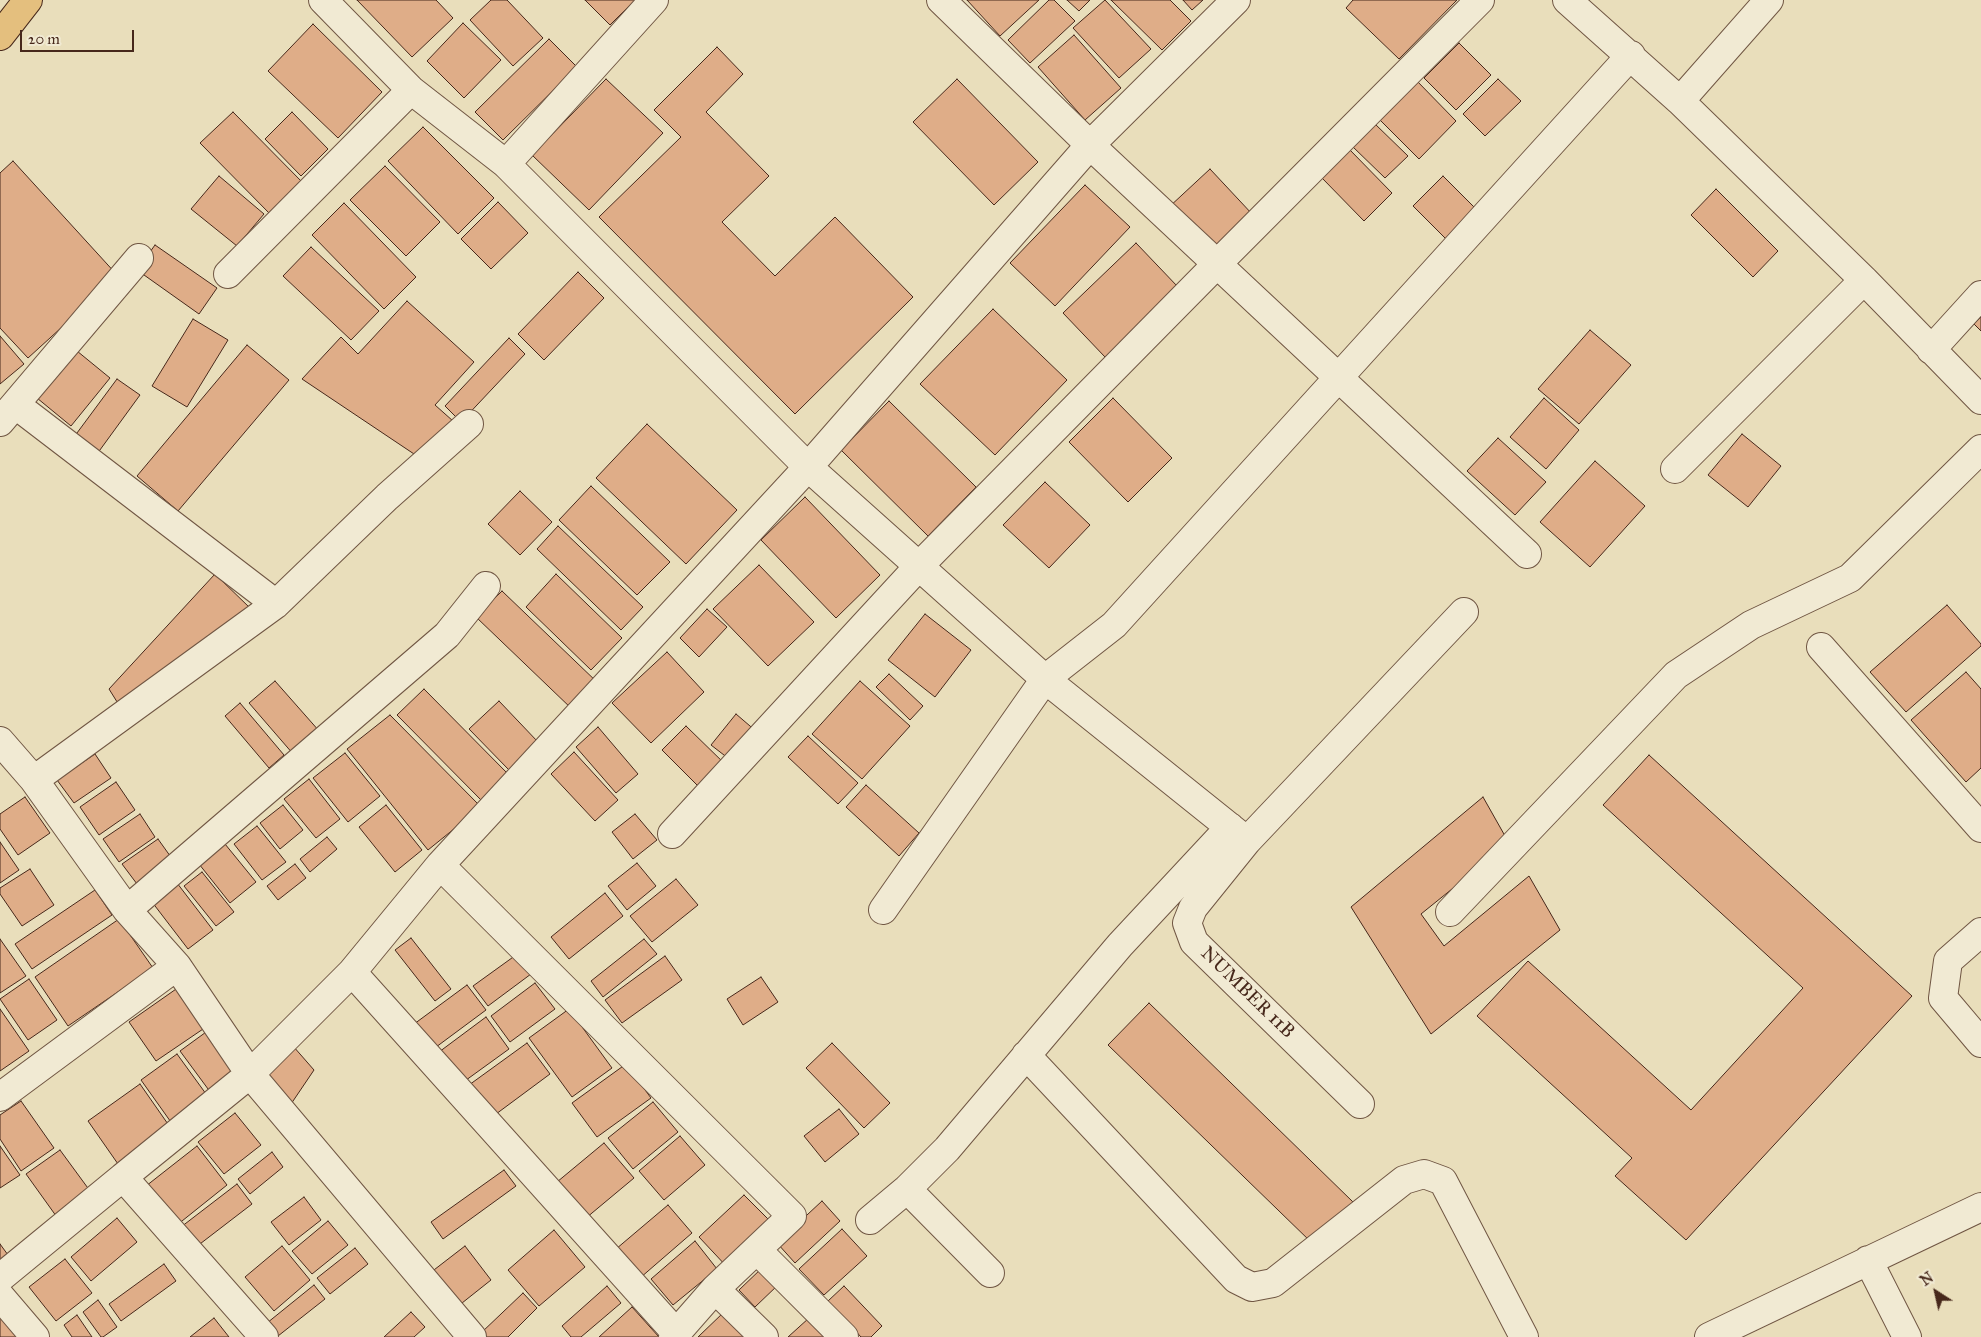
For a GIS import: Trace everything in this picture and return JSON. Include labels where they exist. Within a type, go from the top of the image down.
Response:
[{"type":"highway","points":[[0,36],[28,0]]},
{"type":"street","points":[[324,0],[411,90],[506,164],[808,466],[1045,679],[1238,834]]},
{"type":"street","points":[[506,164],[654,0]]},
{"type":"street","points":[[941,0],[1090,145],[1527,554]]},
{"type":"street","points":[[0,1278],[250,1074],[352,972],[440,865],[808,466],[1090,145],[1236,0]]},
{"type":"street","points":[[672,834],[919,566],[1480,0]]},
{"type":"street","points":[[1567,0],[1631,55],[1680,101],[1864,280],[1981,400]]},
{"type":"street","points":[[1680,101],[1769,0]]},
{"type":"street","points":[[883,910],[1045,679],[1114,625],[1631,55]]},
{"type":"street","points":[[228,274],[411,90]]},
{"type":"street","points":[[139,258],[8,413],[276,604]]},
{"type":"street","points":[[1675,469],[1864,280]]},
{"type":"street","points":[[1931,350],[1981,295]]},
{"type":"street","points":[[34,780],[276,604],[387,497],[470,424]]},
{"type":"street","points":[[1450,912],[1676,675],[1751,625],[1850,578],[1981,449]]},
{"type":"street","points":[[127,910],[447,635],[486,586]]},
{"type":"street","points":[[870,1220],[907,1189],[947,1149],[1120,945],[1238,834],[1464,612]]},
{"type":"street","points":[[1821,647],[1981,828]]},
{"type":"street","points":[[0,741],[34,780],[127,910],[177,966],[250,1074],[472,1337]]},
{"type":"street","name":"NUMBER 11B","points":[[1238,834],[1193,908],[1188,923],[1194,942],[1360,1104]]},
{"type":"street","points":[[352,972],[675,1336],[714,1289],[792,1216],[440,865]]},
{"type":"street","points":[[1981,932],[1948,961],[1944,998],[1981,1043]]},
{"type":"street","points":[[0,1097],[177,966]]},
{"type":"street","points":[[1026,1055],[1236,1279],[1252,1287],[1273,1283],[1404,1180],[1424,1174],[1443,1180],[1524,1337]]},
{"type":"street","points":[[122,1177],[264,1337]]},
{"type":"street","points":[[907,1189],[990,1273]]},
{"type":"street","points":[[1709,1337],[1981,1207]]},
{"type":"street","points":[[757,1250],[844,1337]]},
{"type":"street","points":[[1868,1260],[1907,1337]]},
{"type":"street","points":[[714,1289],[764,1337]]},
{"type":"street","points":[[0,1296],[35,1337]]},
{"type":"building","points":[[357,0],[436,0],[453,18],[412,57]]},
{"type":"building","points":[[491,0],[507,0],[543,38],[513,66],[470,20]]},
{"type":"building","points":[[585,0],[635,0],[610,25]]},
{"type":"building","points":[[967,0],[1039,0],[1000,36]]},
{"type":"building","points":[[1049,0],[1054,0],[1075,21],[1030,63],[1008,40]]},
{"type":"building","points":[[1067,0],[1090,0],[1079,11]]},
{"type":"building","points":[[1105,0],[1151,49],[1119,78],[1073,28]]},
{"type":"building","points":[[1111,0],[1170,0],[1191,21],[1162,50]]},
{"type":"building","points":[[1183,0],[1203,0],[1192,10]]},
{"type":"building","points":[[1353,0],[1457,0],[1399,59],[1346,8]]},
{"type":"building","points":[[463,23],[501,60],[464,98],[427,61]]},
{"type":"building","points":[[313,24],[382,92],[338,138],[268,71]]},
{"type":"building","points":[[1074,35],[1121,88],[1085,120],[1038,67]]},
{"type":"building","points":[[549,39],[577,67],[503,140],[475,112]]},
{"type":"building","points":[[1459,43],[1491,75],[1456,110],[1424,78]]},
{"type":"building","points":[[717,47],[743,74],[706,112],[769,176],[722,222],[775,276],[835,217],[913,297],[795,414],[599,217],[681,137],[654,110]]},
{"type":"building","points":[[606,79],[663,133],[589,210],[532,155]]},
{"type":"building","points":[[957,79],[1038,162],[994,205],[913,122]]},
{"type":"building","points":[[1498,79],[1521,101],[1485,136],[1463,114]]},
{"type":"building","points":[[1416,80],[1456,121],[1419,159],[1378,118]]},
{"type":"building","points":[[233,112],[304,184],[271,215],[200,143]]},
{"type":"building","points":[[292,112],[328,149],[301,176],[265,139]]},
{"type":"building","points":[[1374,123],[1408,156],[1385,178],[1352,146]]},
{"type":"building","points":[[423,127],[494,198],[458,234],[388,161]]},
{"type":"building","points":[[1350,150],[1392,193],[1364,221],[1322,178]]},
{"type":"building","points":[[13,161],[118,276],[28,358],[0,328],[0,173]]},
{"type":"building","points":[[385,166],[440,222],[406,256],[350,200]]},
{"type":"building","points":[[1210,169],[1253,215],[1210,253],[1168,208]]},
{"type":"building","points":[[219,176],[264,214],[237,246],[191,209]]},
{"type":"building","points":[[1443,176],[1483,216],[1453,246],[1413,206]]},
{"type":"building","points":[[1085,185],[1130,227],[1055,306],[1010,263]]},
{"type":"building","points":[[1716,189],[1778,251],[1753,277],[1691,215]]},
{"type":"building","points":[[498,202],[528,233],[491,269],[461,239]]},
{"type":"building","points":[[344,203],[416,277],[384,309],[312,235]]},
{"type":"building","points":[[1136,243],[1178,287],[1105,357],[1063,313]]},
{"type":"building","points":[[155,245],[217,288],[199,314],[137,270]]},
{"type":"building","points":[[311,247],[379,311],[351,340],[283,276]]},
{"type":"building","points":[[578,272],[604,298],[544,360],[518,334]]},
{"type":"building","points":[[407,301],[474,362],[435,405],[453,421],[420,458],[302,379],[341,337],[358,354]]},
{"type":"building","points":[[993,309],[1067,380],[995,455],[920,384]]},
{"type":"building","points":[[1981,317],[1981,331],[1974,324]]},
{"type":"building","points":[[193,319],[228,340],[187,407],[152,386]]},
{"type":"building","points":[[1590,330],[1631,365],[1579,424],[1538,389]]},
{"type":"building","points":[[0,336],[24,364],[0,384]]},
{"type":"building","points":[[509,338],[525,354],[461,422],[445,406]]},
{"type":"building","points":[[247,345],[289,380],[178,511],[137,476]]},
{"type":"building","points":[[77,351],[110,378],[71,426],[37,398]]},
{"type":"building","points":[[117,379],[140,395],[97,454],[74,437]]},
{"type":"building","points":[[1113,398],[1172,458],[1128,502],[1069,442]]},
{"type":"building","points":[[1544,398],[1579,430],[1546,469],[1510,437]]},
{"type":"building","points":[[889,401],[976,487],[928,536],[841,450]]},
{"type":"building","points":[[647,424],[737,510],[686,564],[596,478]]},
{"type":"building","points":[[1742,434],[1781,466],[1748,507],[1708,475]]},
{"type":"building","points":[[1498,438],[1546,482],[1515,515],[1467,471]]},
{"type":"building","points":[[1595,461],[1645,506],[1590,567],[1540,522]]},
{"type":"building","points":[[1045,482],[1090,525],[1049,568],[1003,525]]},
{"type":"building","points":[[591,486],[670,562],[637,595],[559,520]]},
{"type":"building","points":[[520,491],[552,522],[520,555],[488,524]]},
{"type":"building","points":[[805,497],[880,575],[836,618],[761,540]]},
{"type":"building","points":[[558,526],[643,607],[621,630],[537,549]]},
{"type":"building","points":[[759,565],[814,622],[768,666],[713,609]]},
{"type":"building","points":[[215,574],[250,608],[119,705],[109,689]]},
{"type":"building","points":[[556,574],[622,638],[591,670],[526,607]]},
{"type":"building","points":[[502,591],[599,684],[573,710],[476,617]]},
{"type":"building","points":[[1947,605],[1981,646],[1906,712],[1870,672]]},
{"type":"building","points":[[707,609],[727,627],[699,657],[680,638]]},
{"type":"building","points":[[925,614],[971,650],[935,697],[888,660]]},
{"type":"building","points":[[667,652],[704,692],[651,743],[612,703]]},
{"type":"building","points":[[1966,672],[1981,689],[1981,768],[1966,782],[1911,720]]},
{"type":"building","points":[[889,674],[923,706],[910,720],[876,687]]},
{"type":"building","points":[[275,681],[320,732],[294,755],[249,703]]},
{"type":"building","points":[[860,681],[910,726],[862,779],[812,734]]},
{"type":"building","points":[[424,689],[510,776],[482,801],[397,715]]},
{"type":"building","points":[[499,701],[538,742],[509,770],[469,729]]},
{"type":"building","points":[[240,703],[284,755],[269,768],[225,716]]},
{"type":"building","points":[[736,714],[757,732],[733,762],[711,745]]},
{"type":"building","points":[[390,715],[481,807],[428,850],[347,749]]},
{"type":"building","points":[[686,726],[727,766],[702,790],[662,750]]},
{"type":"building","points":[[598,727],[638,774],[616,793],[576,747]]},
{"type":"building","points":[[808,736],[858,783],[838,804],[788,757]]},
{"type":"building","points":[[574,752],[618,800],[595,821],[551,774]]},
{"type":"building","points":[[345,753],[380,796],[348,822],[313,778]]},
{"type":"building","points":[[95,754],[111,778],[74,803],[57,780]]},
{"type":"building","points":[[1649,755],[1912,996],[1686,1240],[1615,1176],[1632,1158],[1477,1016],[1528,961],[1691,1110],[1803,988],[1603,805]]},
{"type":"building","points":[[309,779],[340,819],[316,838],[284,799]]},
{"type":"building","points":[[116,782],[135,810],[99,835],[80,807]]},
{"type":"building","points":[[866,785],[919,833],[899,856],[846,807]]},
{"type":"building","points":[[25,797],[50,833],[18,855],[0,829],[0,814]]},
{"type":"building","points":[[1483,797],[1509,843],[1421,914],[1444,946],[1529,876],[1560,930],[1431,1034],[1351,907]]},
{"type":"building","points":[[283,805],[303,830],[280,849],[260,823]]},
{"type":"building","points":[[386,805],[422,850],[395,872],[359,827]]},
{"type":"building","points":[[140,814],[155,837],[119,862],[103,839]]},
{"type":"building","points":[[635,814],[657,840],[633,859],[612,832]]},
{"type":"building","points":[[257,826],[286,862],[262,880],[234,844]]},
{"type":"building","points":[[327,837],[337,849],[310,872],[300,859]]},
{"type":"building","points":[[158,839],[173,860],[137,884],[122,864]]},
{"type":"building","points":[[0,842],[19,870],[0,883]]},
{"type":"building","points":[[225,844],[256,882],[230,903],[199,864]]},
{"type":"building","points":[[637,863],[656,886],[627,910],[608,886]]},
{"type":"building","points":[[295,864],[306,878],[278,900],[267,886]]},
{"type":"building","points":[[30,869],[54,905],[22,926],[0,894],[0,888]]},
{"type":"building","points":[[202,872],[234,912],[216,926],[184,886]]},
{"type":"building","points":[[676,879],[698,905],[652,942],[630,916]]},
{"type":"building","points":[[177,883],[213,930],[188,949],[152,902]]},
{"type":"building","points":[[95,890],[112,915],[32,969],[15,944]]},
{"type":"building","points":[[605,893],[623,916],[569,959],[551,937]]},
{"type":"building","points":[[119,919],[153,968],[68,1026],[35,977]]},
{"type":"building","points":[[411,938],[451,989],[435,1001],[395,950]]},
{"type":"building","points":[[0,939],[26,976],[0,993]]},
{"type":"building","points":[[644,939],[657,954],[603,997],[591,981]]},
{"type":"building","points":[[516,955],[531,974],[488,1006],[473,986]]},
{"type":"building","points":[[665,956],[682,980],[622,1023],[605,1000]]},
{"type":"building","points":[[761,977],[778,1002],[743,1025],[727,999]]},
{"type":"building","points":[[29,979],[57,1020],[28,1040],[0,999]]},
{"type":"building","points":[[535,983],[555,1009],[510,1042],[491,1016]]},
{"type":"building","points":[[467,985],[486,1010],[428,1053],[410,1027]]},
{"type":"building","points":[[179,987],[206,1027],[156,1061],[129,1022]]},
{"type":"building","points":[[1149,1003],[1353,1202],[1312,1243],[1108,1045]]},
{"type":"building","points":[[0,1009],[29,1051],[0,1071]]},
{"type":"building","points":[[569,1009],[612,1068],[572,1097],[529,1038]]},
{"type":"building","points":[[486,1017],[509,1049],[462,1083],[439,1052]]},
{"type":"building","points":[[213,1027],[243,1070],[211,1093],[180,1051]]},
{"type":"building","points":[[527,1043],[550,1074],[492,1117],[469,1085]]},
{"type":"building","points":[[832,1043],[890,1103],[864,1128],[806,1068]]},
{"type":"building","points":[[293,1046],[314,1070],[291,1104],[262,1073]]},
{"type":"building","points":[[177,1054],[209,1098],[173,1125],[141,1080]]},
{"type":"building","points":[[626,1064],[651,1098],[597,1137],[572,1103]]},
{"type":"building","points":[[140,1084],[170,1127],[118,1164],[88,1121]]},
{"type":"building","points":[[21,1101],[54,1148],[21,1171],[0,1139],[0,1115]]},
{"type":"building","points":[[653,1102],[678,1132],[633,1169],[608,1138]]},
{"type":"building","points":[[839,1109],[859,1134],[825,1162],[804,1136]]},
{"type":"building","points":[[235,1113],[261,1145],[224,1174],[198,1142]]},
{"type":"building","points":[[680,1136],[705,1165],[664,1200],[639,1171]]},
{"type":"building","points":[[604,1143],[634,1178],[586,1218],[557,1182]]},
{"type":"building","points":[[0,1146],[20,1175],[0,1188]]},
{"type":"building","points":[[197,1146],[227,1185],[177,1225],[146,1186]]},
{"type":"building","points":[[60,1150],[93,1195],[59,1220],[26,1174]]},
{"type":"building","points":[[272,1152],[283,1167],[250,1194],[238,1179]]},
{"type":"building","points":[[504,1170],[516,1186],[443,1239],[431,1222]]},
{"type":"building","points":[[237,1184],[252,1204],[196,1247],[181,1227]]},
{"type":"building","points":[[744,1195],[774,1225],[728,1268],[699,1237]]},
{"type":"building","points":[[304,1197],[321,1220],[289,1245],[271,1222]]},
{"type":"building","points":[[822,1201],[840,1221],[795,1263],[777,1243]]},
{"type":"building","points":[[668,1205],[692,1233],[640,1278],[616,1249]]},
{"type":"building","points":[[117,1218],[137,1242],[91,1281],[71,1257]]},
{"type":"building","points":[[328,1221],[348,1245],[312,1274],[292,1251]]},
{"type":"building","points":[[842,1229],[867,1256],[824,1295],[799,1269]]},
{"type":"building","points":[[554,1230],[585,1267],[539,1306],[508,1270]]},
{"type":"building","points":[[695,1241],[717,1269],[673,1305],[651,1279]]},
{"type":"building","points":[[0,1244],[8,1255],[0,1260]]},
{"type":"building","points":[[282,1246],[310,1280],[274,1311],[245,1277]]},
{"type":"building","points":[[465,1246],[491,1280],[457,1307],[430,1273]]},
{"type":"building","points":[[355,1248],[368,1264],[330,1294],[317,1278]]},
{"type":"building","points":[[65,1259],[92,1293],[56,1321],[29,1287]]},
{"type":"building","points":[[164,1264],[176,1281],[121,1321],[109,1304]]},
{"type":"building","points":[[763,1267],[779,1284],[755,1307],[739,1290]]},
{"type":"building","points":[[314,1285],[325,1299],[278,1336],[267,1323]]},
{"type":"building","points":[[607,1286],[621,1303],[581,1337],[571,1337],[562,1326]]},
{"type":"building","points":[[844,1286],[882,1326],[871,1337],[861,1337],[828,1301]]},
{"type":"building","points":[[523,1293],[537,1308],[508,1337],[485,1337],[481,1333]]},
{"type":"building","points":[[98,1300],[117,1327],[103,1337],[101,1337],[83,1312]]},
{"type":"building","points":[[632,1307],[659,1337],[599,1337]]},
{"type":"building","points":[[0,1312],[22,1337],[0,1337]]},
{"type":"building","points":[[411,1312],[425,1327],[414,1337],[384,1337]]},
{"type":"building","points":[[724,1312],[747,1337],[698,1337]]},
{"type":"building","points":[[77,1315],[92,1337],[72,1337],[64,1325]]},
{"type":"building","points":[[214,1318],[229,1337],[190,1337]]},
{"type":"building","points":[[809,1318],[826,1337],[788,1337]]}]
